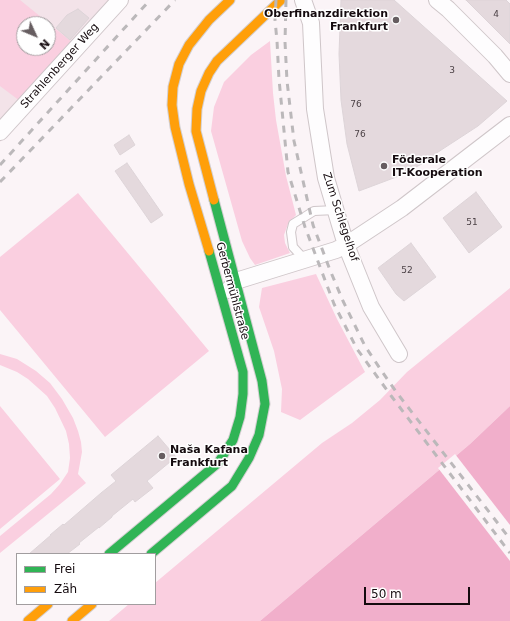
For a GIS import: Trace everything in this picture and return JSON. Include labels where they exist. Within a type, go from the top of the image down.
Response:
[{"type":"main road","name":"Gerbermühlstraße","points":[[110,553],[218,463],[233,440],[240,418],[243,372],[223,297],[189,184],[175,127],[172,105],[173,87],[179,64],[189,45],[209,20],[230,0]]},
{"type":"main road","name":"Gerbermühlstraße","points":[[152,553],[232,486],[249,458],[259,435],[264,404],[262,381],[196,131],[197,109],[201,91],[209,73],[217,61],[281,0]]},
{"type":"main road","points":[[201,44],[209,20]]},
{"type":"main road","points":[[206,59],[212,62],[217,61]]},
{"type":"main road","points":[[28,621],[47,605]]},
{"type":"main road","points":[[72,621],[91,605]]},
{"type":"street","name":"Strahlenberger Weg","points":[[0,132],[120,0]]},
{"type":"street","name":"Zum Schlegelhof","points":[[303,0],[311,24],[314,108],[326,178],[346,245],[371,307],[399,354]]},
{"type":"street","points":[[437,0],[495,56],[510,74]]},
{"type":"street","points":[[223,297],[236,281],[336,250],[346,245],[402,208],[510,125]]},
{"type":"lane","points":[[305,260],[293,247],[290,232],[293,224],[314,211],[336,210]]},
{"type":"shaded area","points":[[0,0],[128,0],[0,142]]},
{"type":"shaded area","points":[[0,0],[20,0],[40,16],[16,16],[16,56],[56,56],[56,29],[73,43],[20,101],[0,86]]},
{"type":"shaded area","points":[[270,41],[276,120],[286,176],[296,215],[288,224],[284,235],[285,243],[290,253],[255,265],[242,241],[211,131],[214,107],[224,82],[251,55]]},
{"type":"shaded area","points":[[78,193],[209,351],[105,437],[0,310],[0,257]]},
{"type":"shaded area","points":[[316,274],[337,319],[365,372],[300,420],[281,412],[282,389],[274,351],[259,307],[262,288]]},
{"type":"shaded area","points":[[510,288],[510,406],[470,444],[260,621],[109,621],[128,605],[156,605],[156,582],[322,443],[352,423],[380,400],[407,372]]},
{"type":"shaded area","points":[[0,354],[17,359],[36,371],[50,383],[62,399],[73,418],[78,431],[82,452],[78,474],[86,483],[0,553],[0,536],[51,494],[60,484],[68,472],[70,458],[66,431],[55,408],[47,396],[28,379],[17,372],[0,365]]},
{"type":"shaded area","points":[[0,406],[60,479],[0,529]]},
{"type":"shaded area","points":[[510,406],[510,621],[260,621],[470,444]]},
{"type":"pier","points":[[455,454],[510,525],[510,561],[438,468]]},
{"type":"building","points":[[341,0],[394,0],[507,101],[478,126],[432,156],[433,158],[399,176],[359,191],[347,144],[341,100],[339,54]]},
{"type":"building","points":[[466,0],[506,0],[510,4],[510,44]]},
{"type":"building","points":[[78,9],[89,18],[70,40],[56,28],[67,15]]},
{"type":"building","points":[[129,135],[135,145],[120,155],[114,145]]},
{"type":"building","points":[[127,163],[163,215],[151,223],[115,171]]},
{"type":"building","points":[[476,192],[502,227],[469,253],[443,218]]},
{"type":"building","points":[[411,243],[436,277],[404,301],[396,294],[378,268]]},
{"type":"building","points":[[158,436],[176,457],[147,481],[153,488],[135,502],[133,499],[68,553],[30,553],[116,481],[111,475]]},
{"type":"railway","points":[[0,165],[150,0]]},
{"type":"railway","points":[[0,182],[175,0]]},
{"type":"railway","points":[[276,0],[275,20],[279,79],[288,172],[305,227],[334,304],[357,349],[510,553]]},
{"type":"railway","points":[[286,0],[285,42],[287,81],[294,141],[313,225],[330,270],[365,346],[381,370],[397,393],[510,539]]},
{"type":"traffic: fast","points":[[152,553],[232,486],[249,458],[259,435],[265,404],[262,381],[214,200]]},
{"type":"traffic: fast","points":[[110,553],[218,463],[233,440],[240,417],[243,394],[243,372],[209,251]]},
{"type":"traffic: slow","points":[[209,251],[189,184],[175,127],[172,105],[173,87],[179,64],[189,45],[209,20],[230,0]]},
{"type":"traffic: slow","points":[[214,200],[196,131],[197,109],[201,91],[209,73],[217,61],[281,0]]},
{"type":"traffic: slow","points":[[28,621],[47,605]]},
{"type":"traffic: slow","points":[[72,621],[91,605]]},
{"type":"place","name":"Oberfinanzdirektion Frankfurt","points":[[396,20]]},
{"type":"place","name":"Föderale IT-Kooperation","points":[[384,166]]},
{"type":"place","name":"Naša Kafana Frankfurt","points":[[162,456]]}]
